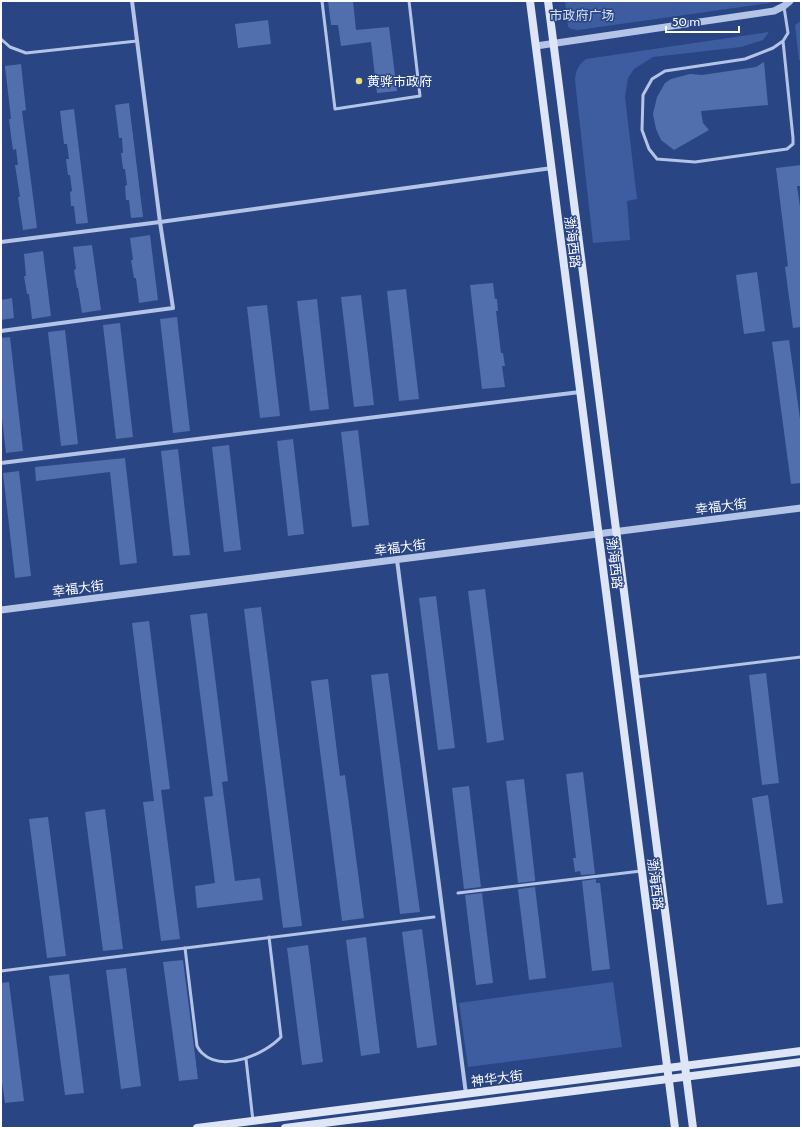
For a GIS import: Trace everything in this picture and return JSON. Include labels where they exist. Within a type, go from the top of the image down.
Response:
[{"type":"main road","name":"渤海西路","points":[[530,1],[675,1128]]},
{"type":"main road","name":"渤海西路","points":[[548,1],[693,1128]]},
{"type":"main road","name":"神华大街","points":[[197,1128],[801,1051]]},
{"type":"main road","name":"神华大街","points":[[285,1128],[801,1062]]},
{"type":"street","points":[[1,331],[172,308],[132,1]]},
{"type":"street","points":[[536,46],[774,10],[787,4]]},
{"type":"street","points":[[1,242],[160,222],[552,168]]},
{"type":"street","points":[[1,463],[580,392]]},
{"type":"street","name":"幸福大街","points":[[1,610],[801,508]]},
{"type":"street","points":[[397,560],[466,1094]]},
{"type":"lane","points":[[322,1],[335,109],[420,96],[409,1]]},
{"type":"lane","points":[[783,42],[794,138],[793,144],[787,149],[696,162],[657,159],[649,149],[642,130],[643,95],[652,79],[665,71],[745,59],[760,54],[783,42],[788,33],[787,4]]},
{"type":"lane","points":[[1,38],[10,47],[26,54],[137,41]]},
{"type":"lane","points":[[635,677],[801,657]]},
{"type":"lane","points":[[458,893],[642,871]]},
{"type":"lane","points":[[1,971],[434,916]]},
{"type":"lane","points":[[185,948],[197,1046],[202,1054],[211,1059],[220,1061],[246,1059],[274,1045],[281,1037],[269,937]]},
{"type":"lane","points":[[246,1059],[253,1121]]},
{"type":"green space","name":"市政府广场","points":[[565,1],[776,1],[578,30],[568,27]]},
{"type":"green space","points":[[801,21],[801,60],[799,60],[795,25]]},
{"type":"green space","points":[[769,32],[763,40],[741,47],[653,57],[634,69],[628,78],[625,97],[637,199],[627,201],[630,240],[593,243],[575,80],[579,66],[586,59]]},
{"type":"green space","points":[[613,982],[622,1047],[468,1067],[459,1003]]},
{"type":"building","points":[[328,1],[353,1],[356,30],[389,27],[397,91],[377,93],[371,42],[341,46],[338,25],[331,25]]},
{"type":"building","points":[[268,20],[271,44],[238,48],[235,24]]},
{"type":"building","points":[[764,62],[768,105],[701,111],[703,123],[709,130],[674,150],[661,140],[656,129],[653,114],[657,97],[665,83],[671,79],[690,74],[702,75],[756,67]]},
{"type":"building","points":[[21,64],[26,110],[22,111],[37,228],[23,230],[15,165],[18,165],[16,149],[13,150],[11,136],[9,119],[11,119],[5,66]]},
{"type":"building","points":[[129,103],[143,217],[131,218],[129,200],[126,200],[125,186],[127,185],[121,153],[123,153],[122,138],[119,138],[115,105]]},
{"type":"building","points":[[74,109],[88,223],[76,224],[74,206],[71,206],[70,192],[72,191],[66,159],[69,159],[67,144],[64,144],[60,111]]},
{"type":"building","points":[[801,165],[801,186],[797,186],[801,214],[801,327],[793,328],[785,267],[788,266],[776,168]]},
{"type":"building","points":[[150,235],[158,300],[139,303],[136,278],[134,278],[131,260],[133,260],[130,238]]},
{"type":"building","points":[[92,245],[101,310],[82,313],[74,270],[76,269],[73,247]]},
{"type":"building","points":[[43,251],[51,316],[32,319],[29,294],[27,294],[24,276],[26,276],[24,254]]},
{"type":"building","points":[[757,272],[765,331],[744,334],[736,275]]},
{"type":"building","points":[[493,283],[495,299],[497,299],[498,311],[496,311],[501,353],[503,353],[505,366],[502,366],[505,387],[482,389],[470,285]]},
{"type":"building","points":[[406,289],[419,399],[399,401],[387,291]]},
{"type":"building","points":[[361,295],[374,405],[354,407],[341,297]]},
{"type":"building","points":[[12,298],[14,318],[1,320],[1,300]]},
{"type":"building","points":[[317,299],[329,409],[310,411],[297,301]]},
{"type":"building","points":[[267,305],[280,416],[260,418],[247,307]]},
{"type":"building","points":[[177,317],[190,431],[173,433],[160,319]]},
{"type":"building","points":[[120,323],[133,437],[116,439],[103,325]]},
{"type":"building","points":[[65,330],[78,444],[61,446],[48,332]]},
{"type":"building","points":[[10,337],[23,451],[6,453],[1,409],[1,338]]},
{"type":"building","points":[[789,340],[801,426],[801,483],[791,484],[772,342]]},
{"type":"building","points":[[358,430],[369,525],[352,527],[341,432]]},
{"type":"building","points":[[293,439],[304,534],[288,536],[277,441]]},
{"type":"building","points":[[229,445],[241,550],[224,552],[212,447]]},
{"type":"building","points":[[178,449],[190,555],[173,556],[161,451]]},
{"type":"building","points":[[125,458],[137,563],[120,565],[110,472],[36,481],[35,467]]},
{"type":"building","points":[[19,471],[31,576],[15,578],[3,473]]},
{"type":"building","points":[[485,589],[504,740],[487,743],[468,591]]},
{"type":"building","points":[[436,596],[455,748],[438,750],[419,598]]},
{"type":"building","points":[[261,607],[302,926],[283,928],[244,609]]},
{"type":"building","points":[[207,613],[228,781],[222,782],[235,881],[260,878],[263,900],[197,908],[195,886],[215,883],[204,797],[213,796],[190,615]]},
{"type":"building","points":[[149,621],[170,789],[161,790],[180,939],[161,941],[143,802],[154,801],[132,623]]},
{"type":"building","points":[[388,673],[420,912],[400,914],[371,675]]},
{"type":"building","points":[[766,673],[779,783],[762,785],[749,675]]},
{"type":"building","points":[[328,679],[340,776],[345,775],[364,918],[342,921],[311,681]]},
{"type":"building","points":[[583,772],[595,874],[581,875],[580,871],[575,872],[573,858],[576,858],[566,774]]},
{"type":"building","points":[[524,779],[535,881],[518,883],[506,781]]},
{"type":"building","points":[[469,786],[481,887],[464,889],[452,788]]},
{"type":"building","points":[[768,795],[783,903],[767,905],[752,798]]},
{"type":"building","points":[[105,809],[123,949],[103,951],[85,812]]},
{"type":"building","points":[[48,817],[66,956],[47,958],[29,819]]},
{"type":"building","points":[[596,879],[596,883],[600,883],[610,969],[592,971],[582,881]]},
{"type":"building","points":[[535,887],[546,978],[529,980],[518,890]]},
{"type":"building","points":[[482,893],[493,983],[476,985],[465,895]]},
{"type":"building","points":[[422,929],[437,1045],[417,1048],[402,932]]},
{"type":"building","points":[[366,937],[380,1053],[361,1056],[346,940]]},
{"type":"building","points":[[308,945],[323,1062],[302,1065],[287,948]]},
{"type":"building","points":[[183,960],[198,1079],[179,1081],[163,962]]},
{"type":"building","points":[[126,968],[141,1086],[121,1089],[106,970]]},
{"type":"building","points":[[69,974],[84,1093],[65,1095],[49,976]]},
{"type":"building","points":[[9,982],[24,1101],[5,1103],[1,1075],[1,983]]},
{"type":"place","name":"黄骅市政府","points":[[359,81]]}]
